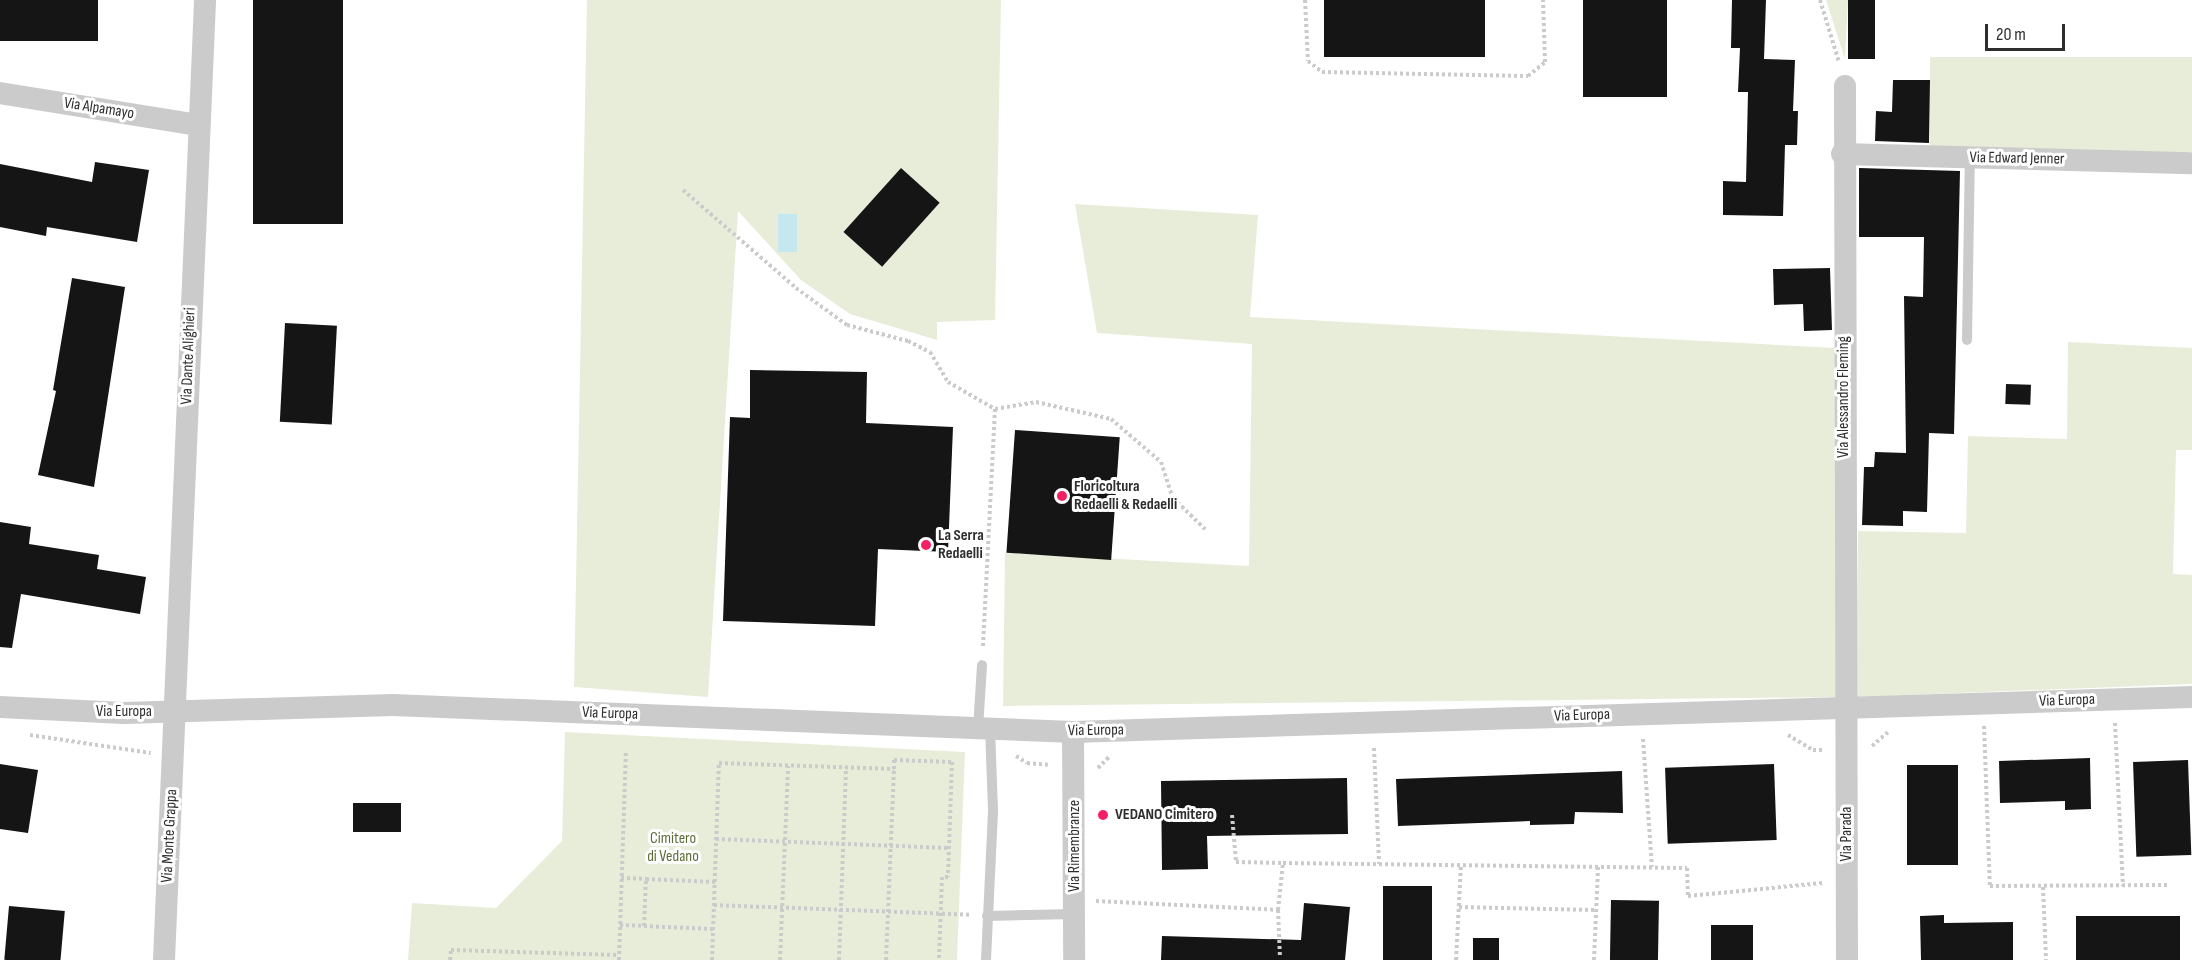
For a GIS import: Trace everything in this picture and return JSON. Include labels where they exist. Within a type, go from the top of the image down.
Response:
[{"type":"street","name":"Via Dante Alighieri","points":[[175,712],[197,124],[205,0]]},
{"type":"street","name":"Via Alessandro Fleming","points":[[1845,86],[1842,154],[1846,708]]},
{"type":"street","name":"Via Alpamayo","points":[[0,93],[197,124]]},
{"type":"street","name":"Via Edward Jenner","points":[[1842,154],[2192,163]]},
{"type":"street","name":"Via Europa","points":[[0,707],[29,711],[175,712],[393,705],[1073,732],[2192,697]]},
{"type":"street","name":"Via Parada","points":[[1846,708],[1847,960]]},
{"type":"street","name":"Via Monte Grappa","points":[[164,960],[175,712]]},
{"type":"street","name":"Via Rimembranze","points":[[1073,732],[1074,960]]},
{"type":"lane","points":[[1967,340],[1970,157]]},
{"type":"lane","points":[[982,665],[984,729],[993,810],[986,960]]},
{"type":"lane","points":[[987,916],[1074,907]]},
{"type":"path","points":[[1305,0],[1308,61],[1322,72],[1528,76],[1545,62],[1543,0]]},
{"type":"path","points":[[1820,0],[1845,86]]},
{"type":"path","points":[[683,190],[796,288],[847,325],[909,341],[930,352],[948,382],[995,409],[1036,402],[1111,419],[1161,462],[1173,498],[1205,529]]},
{"type":"path","points":[[982,665],[995,409]]},
{"type":"path","points":[[2115,722],[2123,886]]},
{"type":"path","points":[[1984,726],[1990,886],[2168,885]]},
{"type":"path","points":[[1643,739],[1652,867]]},
{"type":"path","points":[[1374,748],[1379,864]]},
{"type":"path","points":[[450,960],[451,950],[619,958],[626,750]]},
{"type":"path","points":[[886,960],[894,760],[952,762],[948,877],[942,877],[939,960]]},
{"type":"path","points":[[712,960],[719,763],[894,769]]},
{"type":"path","points":[[780,960],[788,766]]},
{"type":"path","points":[[839,960],[846,767]]},
{"type":"path","points":[[1232,815],[1236,862],[1687,868],[1688,896],[1847,881]]},
{"type":"path","points":[[716,840],[949,848]]},
{"type":"path","points":[[1280,957],[1278,910],[1283,863]]},
{"type":"path","points":[[1456,960],[1461,865]]},
{"type":"path","points":[[1594,960],[1598,867]]},
{"type":"path","points":[[621,879],[715,882]]},
{"type":"path","points":[[644,926],[646,879]]},
{"type":"path","points":[[2043,887],[2046,960]]},
{"type":"path","points":[[714,905],[987,916]]},
{"type":"path","points":[[1074,907],[1278,910]]},
{"type":"path","points":[[1459,907],[1596,910]]},
{"type":"path","points":[[620,926],[713,929]]},
{"type":"green space","points":[[587,0],[1001,0],[995,320],[937,322],[937,340],[850,314],[801,280],[738,211],[708,697],[574,687]]},
{"type":"green space","points":[[1826,0],[1848,0],[1845,59]]},
{"type":"green space","points":[[1930,57],[2192,57],[2192,152],[1930,152]]},
{"type":"green space","points":[[1075,204],[1258,215],[1250,317],[1835,348],[1837,697],[1003,706],[1005,553],[1249,566],[1252,344],[1097,333]]},
{"type":"green space","points":[[2068,342],[2192,348],[2192,450],[2176,450],[2173,574],[2192,575],[2192,684],[1856,697],[1858,531],[1966,533],[1968,436],[2067,439]]},
{"type":"green space","name":"Cimitero di Vedano","points":[[565,732],[965,752],[957,960],[408,960],[412,903],[496,908],[562,841]]},
{"type":"water","points":[[778,214],[797,214],[797,252],[778,252]]},
{"type":"building","points":[[0,0],[98,0],[98,41],[0,41]]},
{"type":"building","points":[[253,0],[343,0],[343,224],[253,224]]},
{"type":"building","points":[[1324,0],[1485,0],[1485,57],[1324,57]]},
{"type":"building","points":[[1583,0],[1667,0],[1667,97],[1583,97]]},
{"type":"building","points":[[1732,0],[1766,0],[1764,59],[1795,60],[1793,111],[1798,111],[1797,145],[1785,145],[1783,216],[1723,215],[1723,181],[1746,182],[1748,92],[1738,92],[1740,48],[1731,48]]},
{"type":"building","points":[[1848,0],[1875,0],[1875,59],[1848,59]]},
{"type":"building","points":[[1893,80],[1930,80],[1929,143],[1875,141],[1876,111],[1892,112]]},
{"type":"building","points":[[95,162],[149,170],[137,242],[47,227],[46,236],[0,227],[0,164],[92,182]]},
{"type":"building","points":[[901,168],[940,203],[882,267],[843,232]]},
{"type":"building","points":[[1859,168],[1960,171],[1954,434],[1929,433],[1927,512],[1903,511],[1903,526],[1862,525],[1864,467],[1874,467],[1875,452],[1906,453],[1904,296],[1923,297],[1924,237],[1859,237]]},
{"type":"building","points":[[1830,268],[1832,330],[1804,331],[1803,304],[1774,305],[1773,269]]},
{"type":"building","points":[[72,278],[125,287],[94,487],[38,475],[56,391],[53,390]]},
{"type":"building","points":[[285,323],[337,326],[332,425],[280,422]]},
{"type":"building","points":[[750,370],[867,372],[866,423],[953,427],[948,552],[878,549],[875,626],[723,621],[730,417],[750,418]]},
{"type":"building","points":[[2006,384],[2031,385],[2030,405],[2005,404]]},
{"type":"building","name":"Floricoltura Redaelli & Redaelli","points":[[1015,430],[1120,437],[1111,560],[1006,553]]},
{"type":"building","points":[[0,522],[31,527],[29,544],[99,555],[97,569],[146,577],[140,614],[21,594],[12,648],[0,647]]},
{"type":"building","points":[[2090,758],[2091,809],[2065,810],[2065,801],[2000,803],[1999,761]]},
{"type":"building","points":[[2188,760],[2191,855],[2136,857],[2133,762]]},
{"type":"building","points":[[0,764],[38,770],[28,833],[0,829]]},
{"type":"building","points":[[1774,764],[1777,840],[1668,844],[1665,768]]},
{"type":"building","points":[[1907,765],[1958,765],[1958,865],[1907,865]]},
{"type":"building","points":[[1622,771],[1623,813],[1575,812],[1574,824],[1530,825],[1530,821],[1398,826],[1396,779]]},
{"type":"building","points":[[1347,778],[1348,834],[1207,836],[1208,869],[1162,870],[1161,781]]},
{"type":"building","points":[[353,803],[401,803],[401,832],[353,832]]},
{"type":"building","points":[[1383,886],[1432,886],[1432,960],[1383,960]]},
{"type":"building","points":[[1611,900],[1659,901],[1658,960],[1610,960]]},
{"type":"building","points":[[1304,903],[1350,907],[1345,960],[1161,960],[1162,936],[1301,940]]},
{"type":"building","points":[[9,906],[65,911],[60,960],[4,960]]},
{"type":"building","points":[[1944,915],[1944,923],[2013,922],[2013,960],[1921,960],[1920,916]]},
{"type":"building","points":[[2076,916],[2180,916],[2180,960],[2076,960]]},
{"type":"building","points":[[1711,925],[1753,925],[1753,960],[1711,960]]},
{"type":"building","points":[[1473,938],[1499,938],[1499,960],[1473,960]]},
{"type":"place","name":"Floricoltura Redaelli & Redaelli","points":[[1062,496]]},
{"type":"place","name":"La Serra Redaelli","points":[[926,545]]},
{"type":"place","name":"VEDANO Cimitero","points":[[1103,815]]}]
